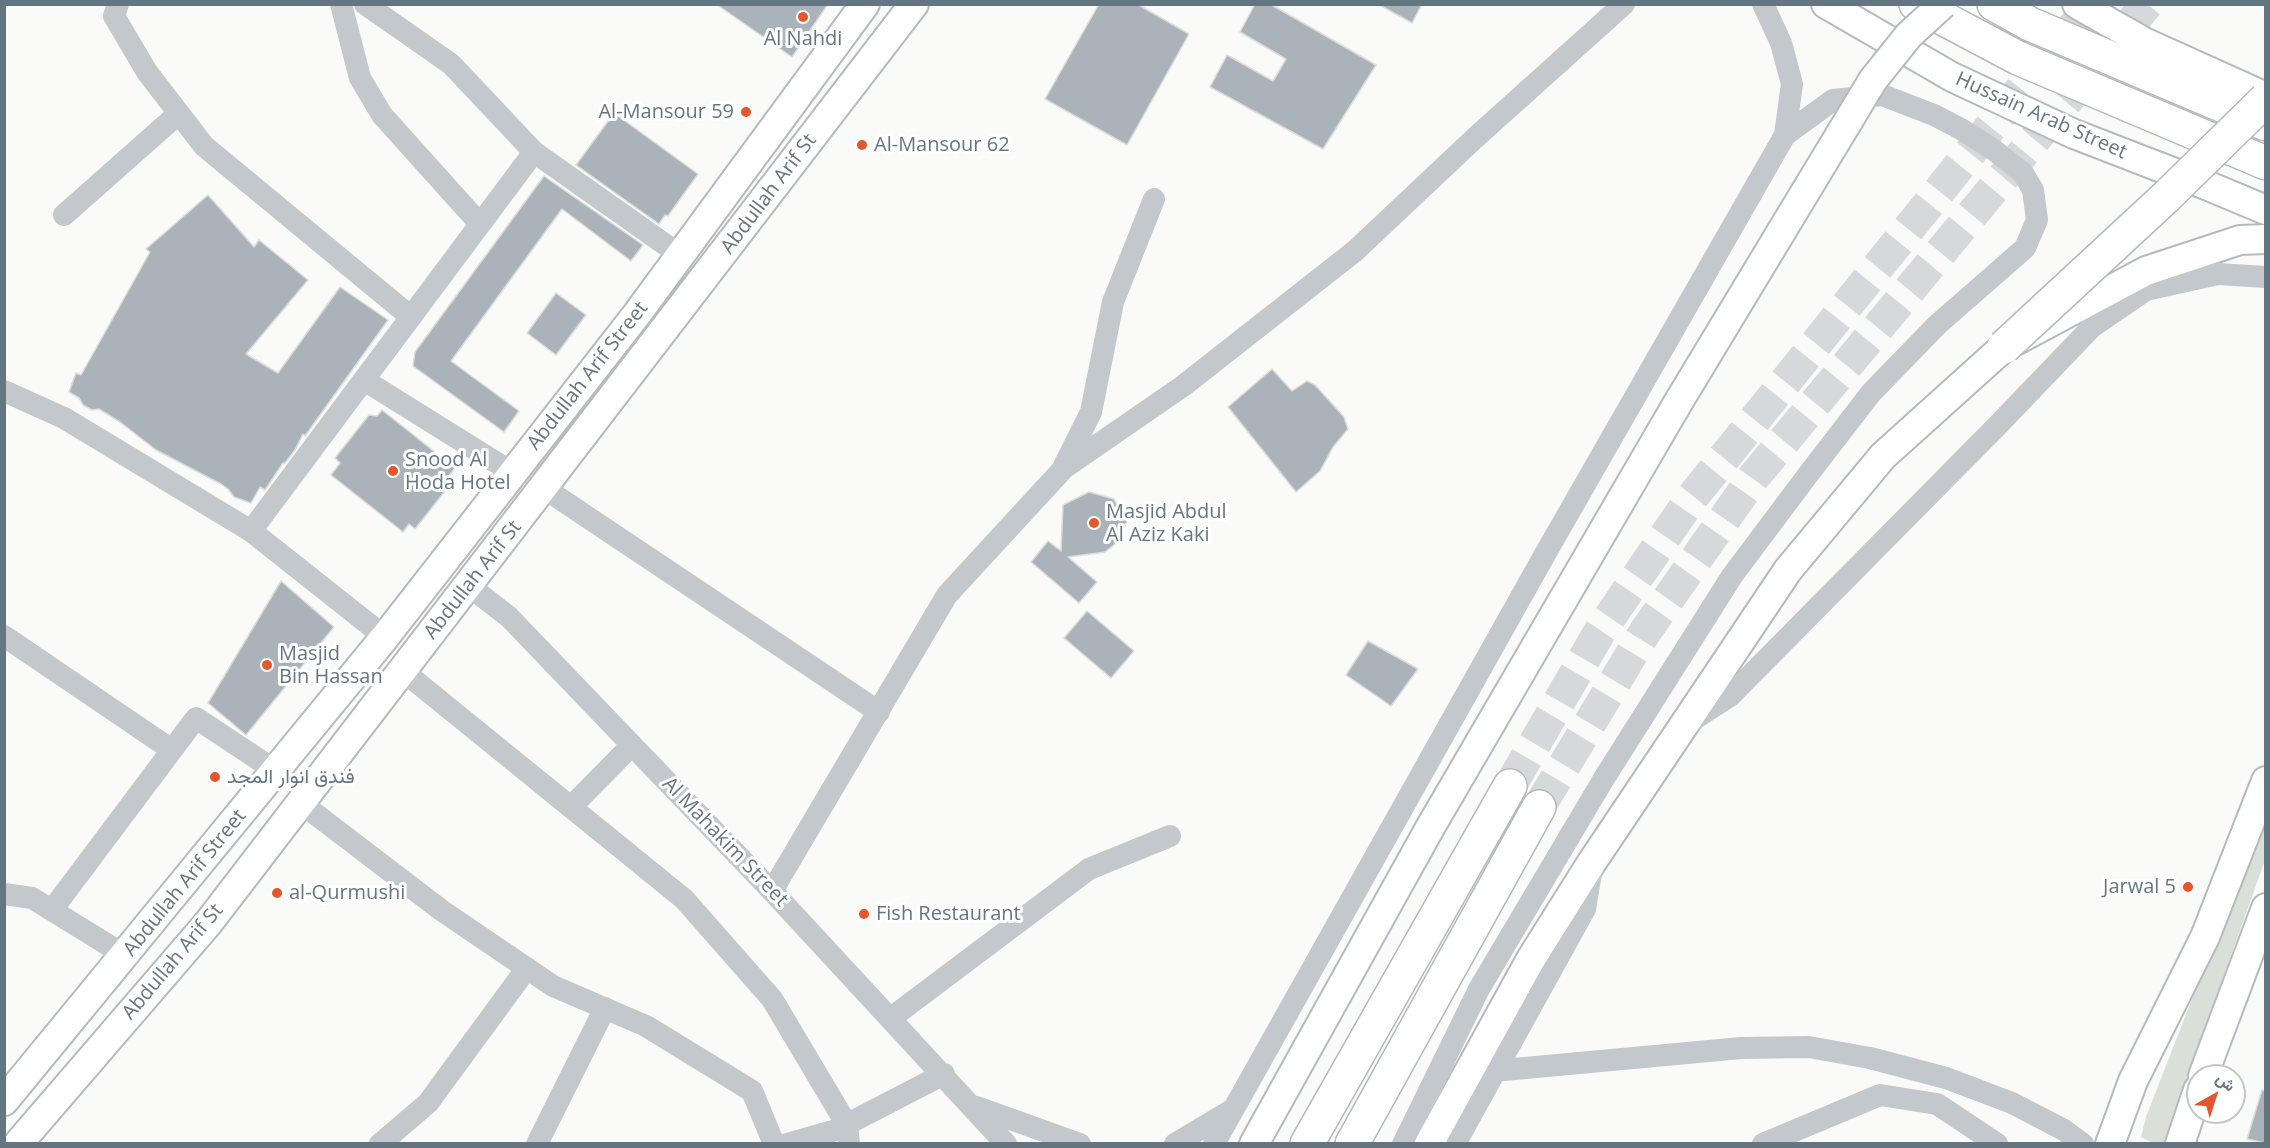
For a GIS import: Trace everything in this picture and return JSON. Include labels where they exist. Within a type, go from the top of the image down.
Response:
[{"type":"highway","points":[[1916,4],[2018,58],[2265,164]]},
{"type":"highway","points":[[1994,4],[2030,24],[2265,124]]},
{"type":"highway","points":[[2004,347],[2166,197],[2265,98]]},
{"type":"highway","points":[[1307,1143],[1510,786]]},
{"type":"highway","points":[[1352,1143],[1539,807]]},
{"type":"main road","name":"Abdullah Arif Street","points":[[4,1101],[126,956],[385,638],[680,255],[865,4]]},
{"type":"main road","name":"Abdullah Arif St","points":[[18,1143],[209,922],[914,4]]},
{"type":"main road","name":"Hussain Arab Street","points":[[1826,4],[1952,77],[1992,96],[2074,134],[2265,210]]},
{"type":"main road","points":[[1254,1143],[1431,826],[1679,402],[1873,80],[1909,35],[1943,4]]},
{"type":"main road","points":[[2077,4],[2144,42],[2265,98]]},
{"type":"main road","points":[[1429,1143],[1526,969],[1592,862],[1788,570],[1883,456],[2004,347],[2146,271],[2240,240],[2265,239]]},
{"type":"main road","points":[[385,638],[408,665]]},
{"type":"main road","points":[[2110,1143],[2133,1081],[2205,938],[2265,781]]},
{"type":"main road","points":[[2207,1064],[2265,908]]},
{"type":"main road","points":[[2180,1143],[2186,1124]]},
{"type":"street","points":[[118,4],[114,16],[147,72],[204,146],[411,317]]},
{"type":"street","points":[[340,4],[360,78],[382,115],[480,224]]},
{"type":"street","points":[[365,4],[451,64],[534,152],[680,255]]},
{"type":"street","points":[[772,891],[947,595],[1064,468],[1183,386],[1355,251],[1475,138],[1624,4]]},
{"type":"street","points":[[1214,1143],[1538,566],[1785,135],[1792,84],[1781,42],[1763,4]]},
{"type":"street","points":[[1403,1143],[1479,990],[1603,780],[1732,576],[1871,393],[1937,325],[2025,248],[2037,220],[2033,190],[2023,173],[1994,150],[1961,129],[1934,115],[1882,95],[1833,100],[1785,135]]},
{"type":"street","points":[[64,216],[178,114]]},
{"type":"street","points":[[251,531],[534,152]]},
{"type":"street","points":[[1064,468],[1091,412],[1113,302],[1154,199]]},
{"type":"street","points":[[1684,726],[1730,696],[1989,435],[2092,327],[2146,290],[2218,274],[2265,277]]},
{"type":"street","points":[[364,380],[513,473]]},
{"type":"street","points":[[4,391],[64,418],[251,531],[385,638]]},
{"type":"street","points":[[544,488],[879,712]]},
{"type":"street","name":"Al Mahakim Street","points":[[469,586],[509,617],[772,891],[1006,1143]]},
{"type":"street","points":[[4,636],[172,750]]},
{"type":"street","points":[[408,665],[571,807],[684,899],[772,999],[848,1134]]},
{"type":"street","points":[[52,910],[196,718],[276,771]]},
{"type":"street","points":[[571,807],[632,745]]},
{"type":"street","points":[[301,803],[441,910],[553,986],[646,1026],[752,1091],[774,1143]]},
{"type":"street","points":[[891,1018],[1089,869],[1170,836]]},
{"type":"street","points":[[1455,1143],[1585,909],[1592,862]]},
{"type":"street","points":[[4,894],[32,898],[126,956]]},
{"type":"street","points":[[380,1143],[428,1103],[527,968]]},
{"type":"street","points":[[537,1143],[605,1008]]},
{"type":"street","points":[[1493,1071],[1741,1048],[1809,1047],[1870,1058],[1946,1078],[2012,1103],[2064,1130],[2083,1143]]},
{"type":"street","points":[[787,1143],[836,1131],[848,1134],[944,1074]]},
{"type":"street","points":[[1937,1104],[1946,1078]]},
{"type":"street","points":[[1763,1143],[1880,1095],[1937,1104],[1997,1143]]},
{"type":"street","points":[[972,1106],[1080,1143]]},
{"type":"street","points":[[1174,1143],[1233,1109]]},
{"type":"shaded area","points":[[2265,812],[2265,860],[2192,1064],[2186,1064],[2186,1085],[2173,1137],[2166,1144],[2153,1143],[2141,1137],[2146,1117]]},
{"type":"building","points":[[716,4],[828,4],[792,57]]},
{"type":"building","points":[[1099,4],[1137,4],[1189,34],[1127,145],[1045,99]]},
{"type":"building","points":[[1255,4],[1270,4],[1376,65],[1323,149],[1210,87],[1227,55],[1273,81],[1286,59],[1240,32]]},
{"type":"building","points":[[1378,4],[1422,4],[1412,23]]},
{"type":"building","points":[[614,113],[698,174],[668,216],[665,215],[659,224],[576,165]]},
{"type":"building","points":[[544,176],[643,245],[631,261],[562,209],[451,361],[519,411],[504,432],[413,366],[415,352]]},
{"type":"building","points":[[208,195],[254,247],[259,240],[308,280],[246,354],[278,373],[340,287],[388,320],[305,436],[303,434],[295,450],[265,490],[260,487],[251,503],[234,497],[221,484],[156,450],[120,422],[99,409],[92,410],[83,405],[79,398],[69,392],[76,373],[81,375],[150,252],[146,249]]},
{"type":"building","points":[[556,293],[586,315],[556,355],[527,333]]},
{"type":"building","points":[[1272,369],[1292,391],[1307,381],[1315,385],[1344,417],[1348,429],[1333,447],[1320,471],[1296,492],[1228,407]]},
{"type":"building","name":"Snood Al Hoda Hotel","points":[[382,410],[455,468],[448,477],[453,481],[415,529],[409,524],[403,532],[331,475],[340,463],[335,458],[369,415],[377,416]]},
{"type":"building","points":[[1089,492],[1114,499],[1127,521],[1119,541],[1105,552],[1068,557],[1097,582],[1079,603],[1031,562],[1048,541],[1061,551],[1063,505]]},
{"type":"building","name":"Masjid Bin Hassan","points":[[281,581],[334,627],[246,735],[208,703]]},
{"type":"building","points":[[1087,611],[1134,651],[1111,678],[1064,638]]},
{"type":"building","points":[[1368,641],[1418,669],[1391,706],[1346,675]]},
{"type":"building","points":[[2262,1090],[2265,1091],[2265,1143],[2247,1139]]},
{"type":"tunnel","points":[[1510,786],[1599,633],[1690,500],[2035,72],[2093,4]]},
{"type":"tunnel","points":[[1539,807],[1645,632],[1753,478],[2147,4]]},
{"type":"place","name":"Al Nahdi","points":[[803,17]]},
{"type":"place","name":"Al-Mansour 59","points":[[746,112]]},
{"type":"place","name":"Al-Mansour 62","points":[[862,145]]},
{"type":"place","name":"Snood Al Hoda Hotel","points":[[393,471]]},
{"type":"place","name":"Masjid Abdul Al Aziz Kaki","points":[[1094,523]]},
{"type":"place","name":"Masjid Bin Hassan","points":[[267,665]]},
{"type":"place","name":"فندق انوار المجد","points":[[215,777]]},
{"type":"place","name":"Jarwal 5","points":[[2188,887]]},
{"type":"place","name":"al-Qurmushi","points":[[277,893]]},
{"type":"place","name":"Fish Restaurant","points":[[864,914]]}]
